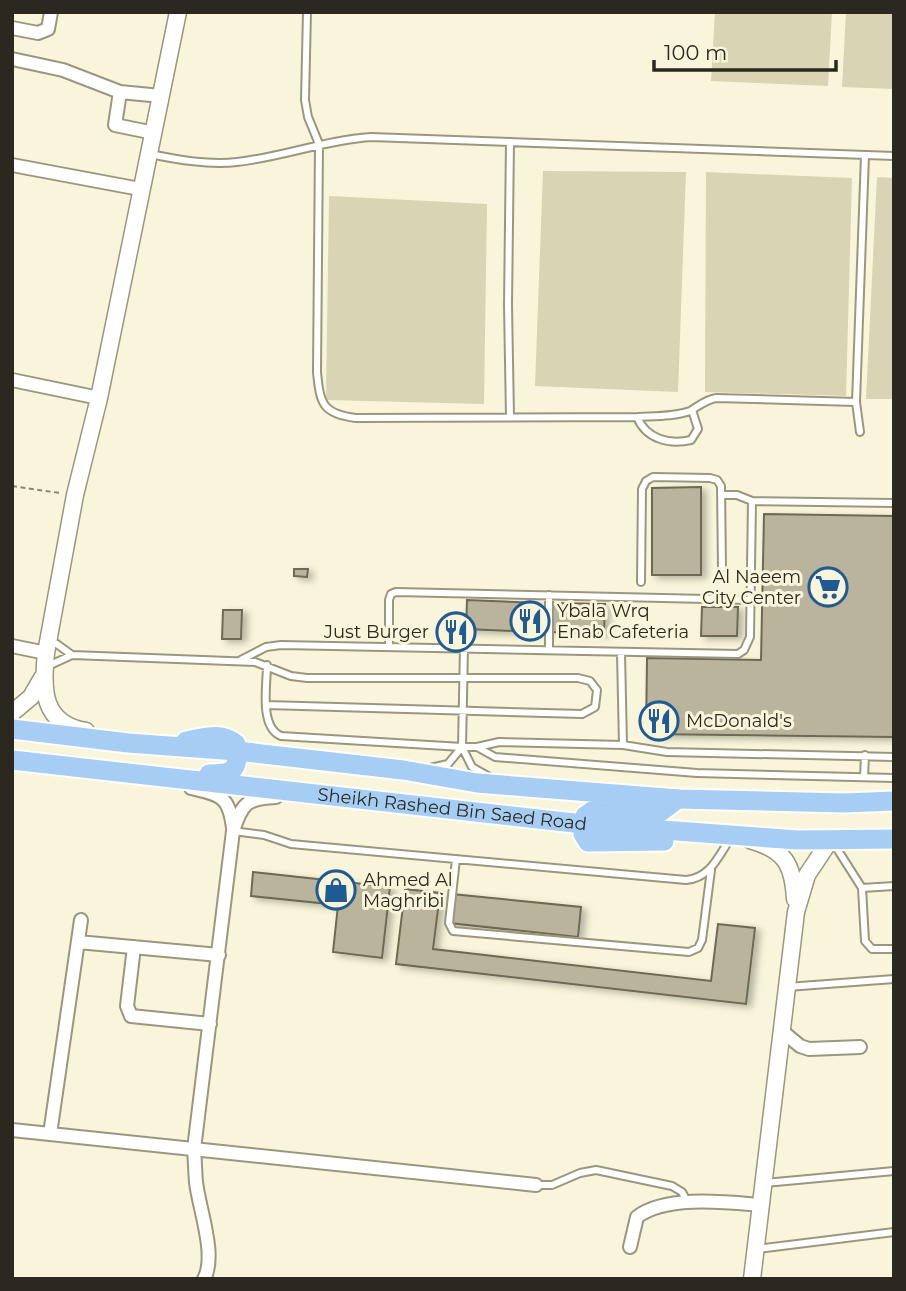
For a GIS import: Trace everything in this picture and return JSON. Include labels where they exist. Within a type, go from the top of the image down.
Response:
[{"type":"main road","name":"Sheikh Rashed Bin Saed Road","points":[[12,729],[128,743],[237,751],[403,770],[477,783],[562,790],[678,799],[845,803],[894,801]]},
{"type":"main road","points":[[159,775],[228,774],[238,760],[237,751]]},
{"type":"main road","name":"Sheikh Rashed Bin Saed Road","points":[[12,760],[583,824],[797,840],[894,839]]},
{"type":"main road","points":[[583,824],[589,811],[651,815],[662,811],[678,799]]},
{"type":"street","points":[[12,28],[38,33],[48,29],[51,12]]},
{"type":"street","points":[[12,713],[31,697],[44,666],[75,495],[99,398],[178,12]]},
{"type":"street","points":[[12,59],[63,71],[120,92],[161,96]]},
{"type":"street","points":[[120,92],[115,125],[154,133]]},
{"type":"street","points":[[12,165],[141,188]]},
{"type":"street","points":[[12,380],[99,398]]},
{"type":"street","points":[[12,646],[44,666]]},
{"type":"street","points":[[44,666],[47,701],[64,724],[76,730],[112,736],[128,743]]},
{"type":"street","points":[[12,766],[35,762]]},
{"type":"street","points":[[159,775],[176,784],[221,797],[230,809],[233,831]]},
{"type":"street","points":[[204,1279],[209,1270],[208,1251],[196,1183],[194,1149],[233,831],[240,810],[251,800],[318,793]]},
{"type":"street","points":[[733,835],[777,851],[788,862],[794,876],[796,912]]},
{"type":"street","points":[[752,1279],[796,912],[807,875],[831,839]]},
{"type":"street","points":[[50,1135],[81,920]]},
{"type":"street","points":[[78,942],[219,955]]},
{"type":"street","points":[[134,947],[127,1006],[131,1016],[210,1024]]},
{"type":"street","points":[[782,1031],[800,1046],[809,1049],[860,1047]]},
{"type":"street","points":[[12,1130],[537,1185]]},
{"type":"street","points":[[631,1247],[637,1217],[646,1209],[687,1203],[760,1205]]},
{"type":"lane","points":[[307,12],[305,100],[308,117],[319,144],[317,372],[320,398],[328,409],[340,416],[356,418],[637,417],[677,415],[716,398],[856,402]]},
{"type":"lane","points":[[149,154],[212,163],[237,162],[343,139],[371,137],[894,156]]},
{"type":"lane","points":[[510,142],[510,417]]},
{"type":"lane","points":[[860,432],[856,402],[865,155]]},
{"type":"lane","points":[[637,417],[641,426],[652,435],[675,444],[691,440],[698,429],[692,410]]},
{"type":"lane","points":[[641,582],[642,489],[646,481],[653,477],[713,478],[720,484],[722,568]]},
{"type":"lane","points":[[721,495],[737,495],[752,501],[894,503]]},
{"type":"lane","points":[[239,661],[259,650],[281,645],[738,654],[750,638],[752,501]]},
{"type":"lane","points":[[389,647],[389,600],[393,593],[751,600]]},
{"type":"lane","points":[[549,595],[549,650]]},
{"type":"lane","points":[[50,631],[54,642],[72,655]]},
{"type":"lane","points":[[464,648],[461,747],[471,767],[487,776],[562,790]]},
{"type":"lane","points":[[621,653],[623,745]]},
{"type":"lane","points":[[44,666],[72,655],[239,661],[267,665],[291,676],[307,678],[578,678],[590,681],[597,690],[595,707],[582,714],[267,705]]},
{"type":"lane","points":[[267,665],[269,727],[281,736],[461,747],[499,743],[623,745],[667,752],[894,757]]},
{"type":"lane","points":[[403,770],[448,764],[461,747]]},
{"type":"lane","points":[[477,747],[495,757],[697,773],[894,778]]},
{"type":"lane","points":[[864,777],[865,755]]},
{"type":"lane","points":[[233,831],[264,835],[291,844],[686,880],[701,877],[712,867],[733,835]]},
{"type":"lane","points":[[831,839],[862,888],[865,941],[872,949],[894,949]]},
{"type":"lane","points":[[456,859],[449,923],[453,931],[689,952],[698,948],[702,940],[712,867]]},
{"type":"lane","points":[[862,888],[894,886]]},
{"type":"lane","points":[[787,987],[894,979]]},
{"type":"lane","points":[[537,1185],[552,1185],[580,1172],[596,1170],[672,1186],[682,1192],[687,1203]]},
{"type":"lane","points":[[763,1184],[894,1171]]},
{"type":"lane","points":[[755,1250],[894,1231]]},
{"type":"path","points":[[12,486],[75,495]]},
{"type":"shaded area","points":[[715,12],[832,12],[828,86],[711,81]]},
{"type":"shaded area","points":[[846,12],[894,12],[894,89],[842,87]]},
{"type":"shaded area","points":[[543,171],[686,172],[678,392],[535,386]]},
{"type":"shaded area","points":[[706,172],[852,178],[846,396],[705,392]]},
{"type":"shaded area","points":[[877,177],[894,178],[894,399],[866,399]]},
{"type":"shaded area","points":[[329,196],[487,204],[484,404],[326,400]]},
{"type":"building","points":[[701,487],[701,575],[652,575],[652,488]]},
{"type":"building","name":"Al Naeem City Center","points":[[764,514],[894,516],[894,737],[646,734],[647,658],[761,660]]},
{"type":"building","points":[[294,569],[308,569],[307,577],[294,576]]},
{"type":"building","points":[[467,600],[538,603],[537,632],[466,629]]},
{"type":"building","points":[[552,603],[605,604],[604,633],[551,632]]},
{"type":"building","points":[[702,607],[738,607],[737,636],[701,636]]},
{"type":"building","points":[[223,610],[242,610],[241,639],[222,639]]},
{"type":"building","points":[[253,872],[390,887],[382,958],[333,952],[338,905],[251,896]]},
{"type":"building","points":[[405,889],[440,893],[433,949],[711,981],[718,924],[755,928],[746,1004],[396,964]]},
{"type":"building","points":[[452,894],[581,907],[578,937],[449,923]]},
{"type":"place","name":"Al Naeem City Center","points":[[828,587]]},
{"type":"place","name":"Ybala Wrq Enab Cafeteria","points":[[530,621]]},
{"type":"place","name":"Just Burger","points":[[456,632]]},
{"type":"place","name":"McDonald's","points":[[659,721]]},
{"type":"place","name":"Ahmed Al Maghribi","points":[[336,890]]}]
